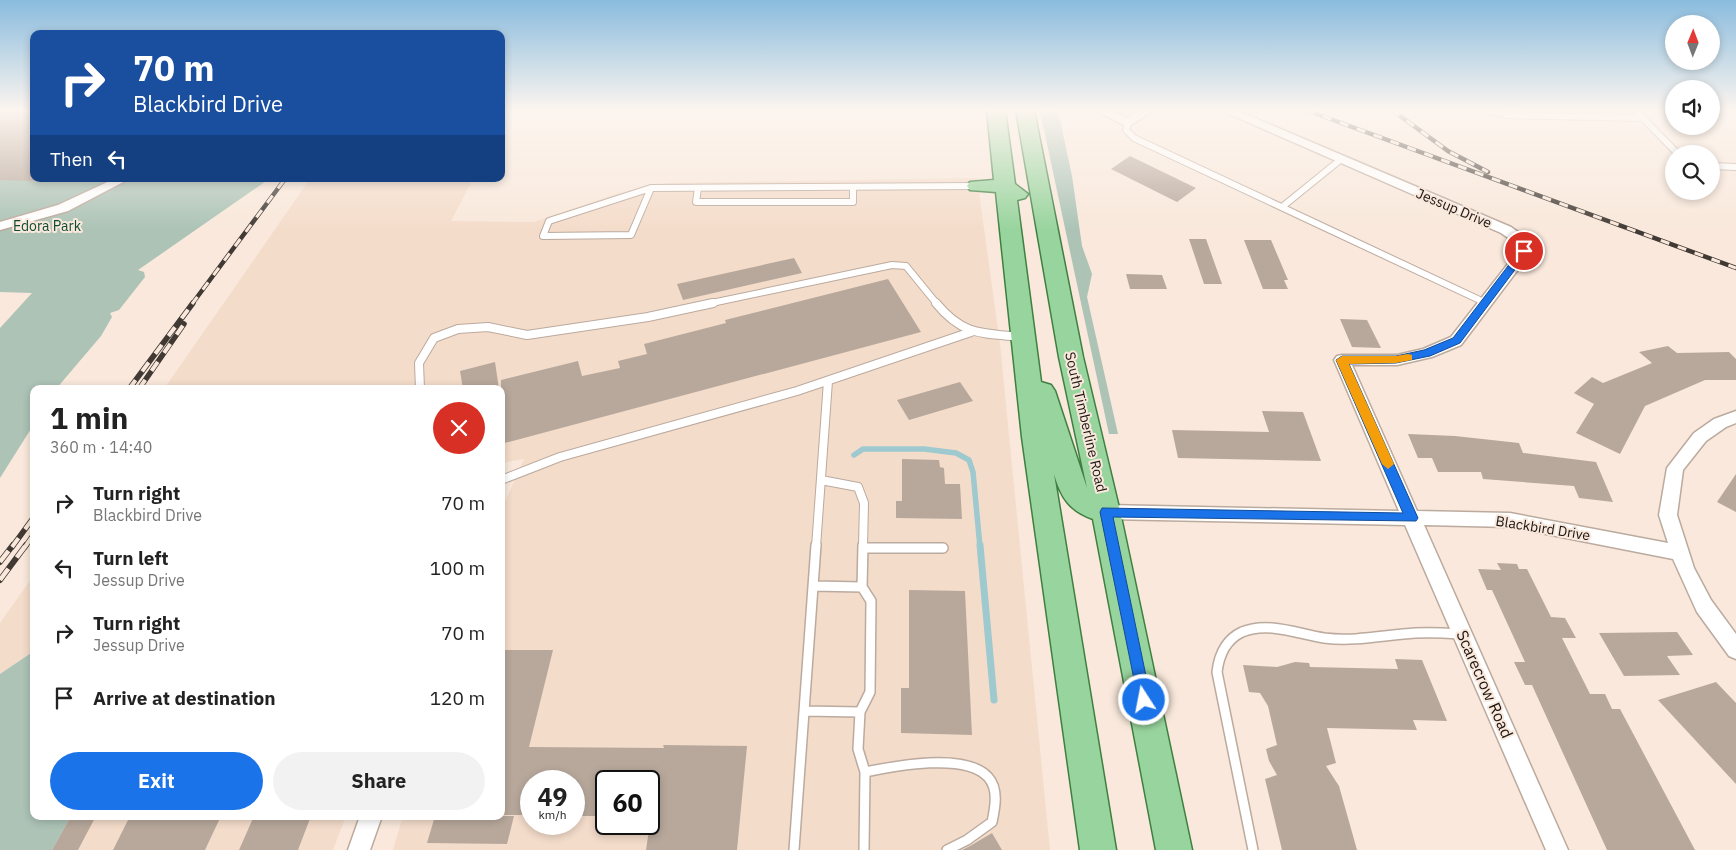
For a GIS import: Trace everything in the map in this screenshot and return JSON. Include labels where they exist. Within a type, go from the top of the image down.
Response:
[{"type":"main road","points":[[993,150],[990,186],[1023,330],[1074,493],[1089,506],[1106,512]]},
{"type":"main road","name":"South Timberline Road","points":[[1032,150],[1071,357],[1106,512],[1174,850]]},
{"type":"main road","points":[[990,186],[1013,189],[1020,197],[1047,308],[1058,336],[1071,357]]},
{"type":"main road","points":[[1023,330],[1035,437],[1098,850]]},
{"type":"street","name":"Jessup Drive","points":[[1316,150],[1506,230],[1520,240],[1524,251],[1456,341],[1427,353],[1396,360],[1342,360],[1412,518]]},
{"type":"street","points":[[0,226],[62,208],[117,182]]},
{"type":"street","points":[[1736,417],[1720,423],[1700,437],[1674,468],[1668,515],[1685,569],[1704,606],[1736,650]]},
{"type":"street","name":"Blackbird Drive","points":[[1106,512],[1510,520],[1679,553]]},
{"type":"street","name":"Scarecrow Road","points":[[1412,518],[1557,850]]},
{"type":"street","points":[[359,850],[370,820]]},
{"type":"lane","points":[[1159,150],[1486,303]]},
{"type":"lane","points":[[1282,207],[1340,160]]},
{"type":"lane","points":[[1720,166],[1736,167]]},
{"type":"lane","points":[[651,188],[631,235],[543,236],[549,221],[651,188],[990,186]]},
{"type":"lane","points":[[698,188],[696,202],[853,202],[852,188]]},
{"type":"lane","points":[[420,385],[419,363],[434,338],[458,329],[488,328],[527,335],[648,317],[892,265],[906,266],[948,318],[971,332]]},
{"type":"lane","points":[[505,478],[560,457],[828,381],[971,332],[1023,330]]},
{"type":"lane","points":[[794,850],[828,381]]},
{"type":"lane","points":[[821,480],[858,487],[864,502],[862,587],[871,601],[870,692],[860,712],[858,749],[865,772],[864,850]]},
{"type":"lane","points":[[863,548],[943,548]]},
{"type":"lane","points":[[813,586],[862,587]]},
{"type":"lane","points":[[1254,850],[1217,672],[1218,658],[1225,643],[1235,635],[1263,628],[1335,639],[1417,632],[1462,634]]},
{"type":"lane","points":[[804,711],[860,712]]},
{"type":"lane","points":[[865,772],[904,764],[954,764],[975,768],[988,777],[994,791],[996,807],[992,822],[967,840],[947,850]]},
{"type":"shaded area","points":[[977,178],[1000,344],[1050,850],[393,850],[402,820],[505,820],[505,502],[524,459],[505,462],[505,385],[167,385],[308,182],[471,182],[451,221],[534,222],[619,193],[666,183]]},
{"type":"shaded area","points":[[30,581],[30,654],[0,674],[0,623]]},
{"type":"shaded area","points":[[69,820],[344,820],[333,850],[52,850]]},
{"type":"green space","name":"Edora Park","points":[[0,150],[30,150],[30,182],[265,182],[138,270],[144,272],[145,277],[119,310],[110,313],[112,317],[101,336],[59,385],[30,385],[30,430],[0,478],[0,328],[32,293],[0,292]]},
{"type":"green space","points":[[1048,150],[1066,150],[1072,176],[1082,246],[1092,274],[1087,297],[1118,434],[1109,434]]},
{"type":"green space","points":[[30,654],[30,820],[69,820],[52,850],[0,850],[0,674]]},
{"type":"building","points":[[0,150],[30,150],[30,181],[0,180]]},
{"type":"building","points":[[1130,156],[1196,188],[1177,202],[1111,169]]},
{"type":"building","points":[[1189,239],[1206,239],[1222,284],[1204,284]]},
{"type":"building","points":[[1244,240],[1271,240],[1288,280],[1284,280],[1288,289],[1263,289]]},
{"type":"building","points":[[794,258],[802,273],[683,300],[677,284]]},
{"type":"building","points":[[1126,274],[1162,275],[1167,289],[1130,289]]},
{"type":"building","points":[[888,279],[921,332],[505,443],[505,385],[501,385],[501,380],[578,361],[582,376],[620,368],[618,361],[647,354],[644,344],[726,323],[725,320]]},
{"type":"building","points":[[1340,319],[1367,320],[1381,348],[1352,347]]},
{"type":"building","points":[[1668,346],[1677,353],[1729,352],[1736,359],[1736,380],[1705,380],[1645,406],[1620,454],[1576,433],[1594,404],[1574,393],[1592,377],[1603,383],[1652,363],[1639,352]]},
{"type":"building","points":[[495,362],[498,385],[462,385],[460,371]]},
{"type":"building","points":[[960,382],[973,401],[909,420],[897,400]]},
{"type":"building","points":[[1262,411],[1303,412],[1321,461],[1178,458],[1172,430],[1269,432]]},
{"type":"building","points":[[1408,434],[1455,436],[1519,443],[1523,453],[1596,462],[1613,502],[1579,498],[1574,486],[1483,479],[1481,472],[1438,472],[1432,458],[1418,458]]},
{"type":"building","points":[[902,459],[939,460],[940,467],[944,468],[945,484],[960,484],[962,519],[896,518],[896,501],[902,501]]},
{"type":"building","points":[[1736,474],[1736,512],[1717,502]]},
{"type":"building","points":[[1497,563],[1517,564],[1519,569],[1527,569],[1551,617],[1565,618],[1576,638],[1562,638],[1590,694],[1605,694],[1612,709],[1620,709],[1695,850],[1607,850],[1532,685],[1525,685],[1514,662],[1525,662],[1492,590],[1487,590],[1478,569],[1501,570]]},
{"type":"building","points":[[909,590],[965,591],[972,735],[901,733],[901,688],[909,688]]},
{"type":"building","points":[[1677,632],[1693,655],[1667,656],[1680,675],[1624,676],[1599,633]]},
{"type":"building","points":[[505,650],[553,650],[529,747],[664,748],[663,745],[747,746],[737,850],[646,850],[648,835],[660,835],[660,770],[595,770],[595,816],[585,816],[585,770],[520,770],[520,815],[505,815]]},
{"type":"building","points":[[1395,659],[1422,660],[1447,721],[1413,720],[1417,730],[1327,728],[1336,763],[1326,766],[1339,786],[1357,850],[1282,850],[1265,779],[1277,775],[1269,761],[1266,749],[1277,745],[1268,706],[1260,693],[1249,692],[1243,665],[1277,667],[1295,662],[1309,663],[1310,667],[1398,669]]},
{"type":"building","points":[[1716,682],[1736,703],[1736,784],[1658,700]]},
{"type":"building","points":[[505,816],[514,816],[507,844],[427,843],[434,820],[505,820]]},
{"type":"building","points":[[69,820],[94,820],[78,850],[52,850]]},
{"type":"building","points":[[128,820],[219,820],[205,850],[113,850]]},
{"type":"building","points":[[252,820],[309,820],[298,850],[239,850]]},
{"type":"building","points":[[992,833],[1002,850],[962,850],[970,846]]},
{"type":"waterway","points":[[854,455],[863,449],[924,449],[956,453],[969,460],[973,472],[980,547]]},
{"type":"waterway","points":[[980,545],[994,700]]},
{"type":"railway","points":[[1414,150],[1736,268]]},
{"type":"railway","points":[[1446,150],[1488,172]]},
{"type":"railway","points":[[192,304],[283,182]]},
{"type":"railway","points":[[132,385],[193,303]]},
{"type":"railway","points":[[142,385],[184,324]]},
{"type":"railway","points":[[12,547],[30,522]]},
{"type":"railway","points":[[25,547],[30,540]]},
{"type":"railway","points":[[0,562],[13,545]]},
{"type":"railway","points":[[0,580],[26,545]]},
{"type":"slow traffic","points":[[1388,464],[1342,360],[1396,360],[1408,357]]},
{"type":"route","points":[[1144,700],[1106,512],[1412,518],[1342,360],[1396,360],[1427,353],[1456,341],[1524,251]]}]
